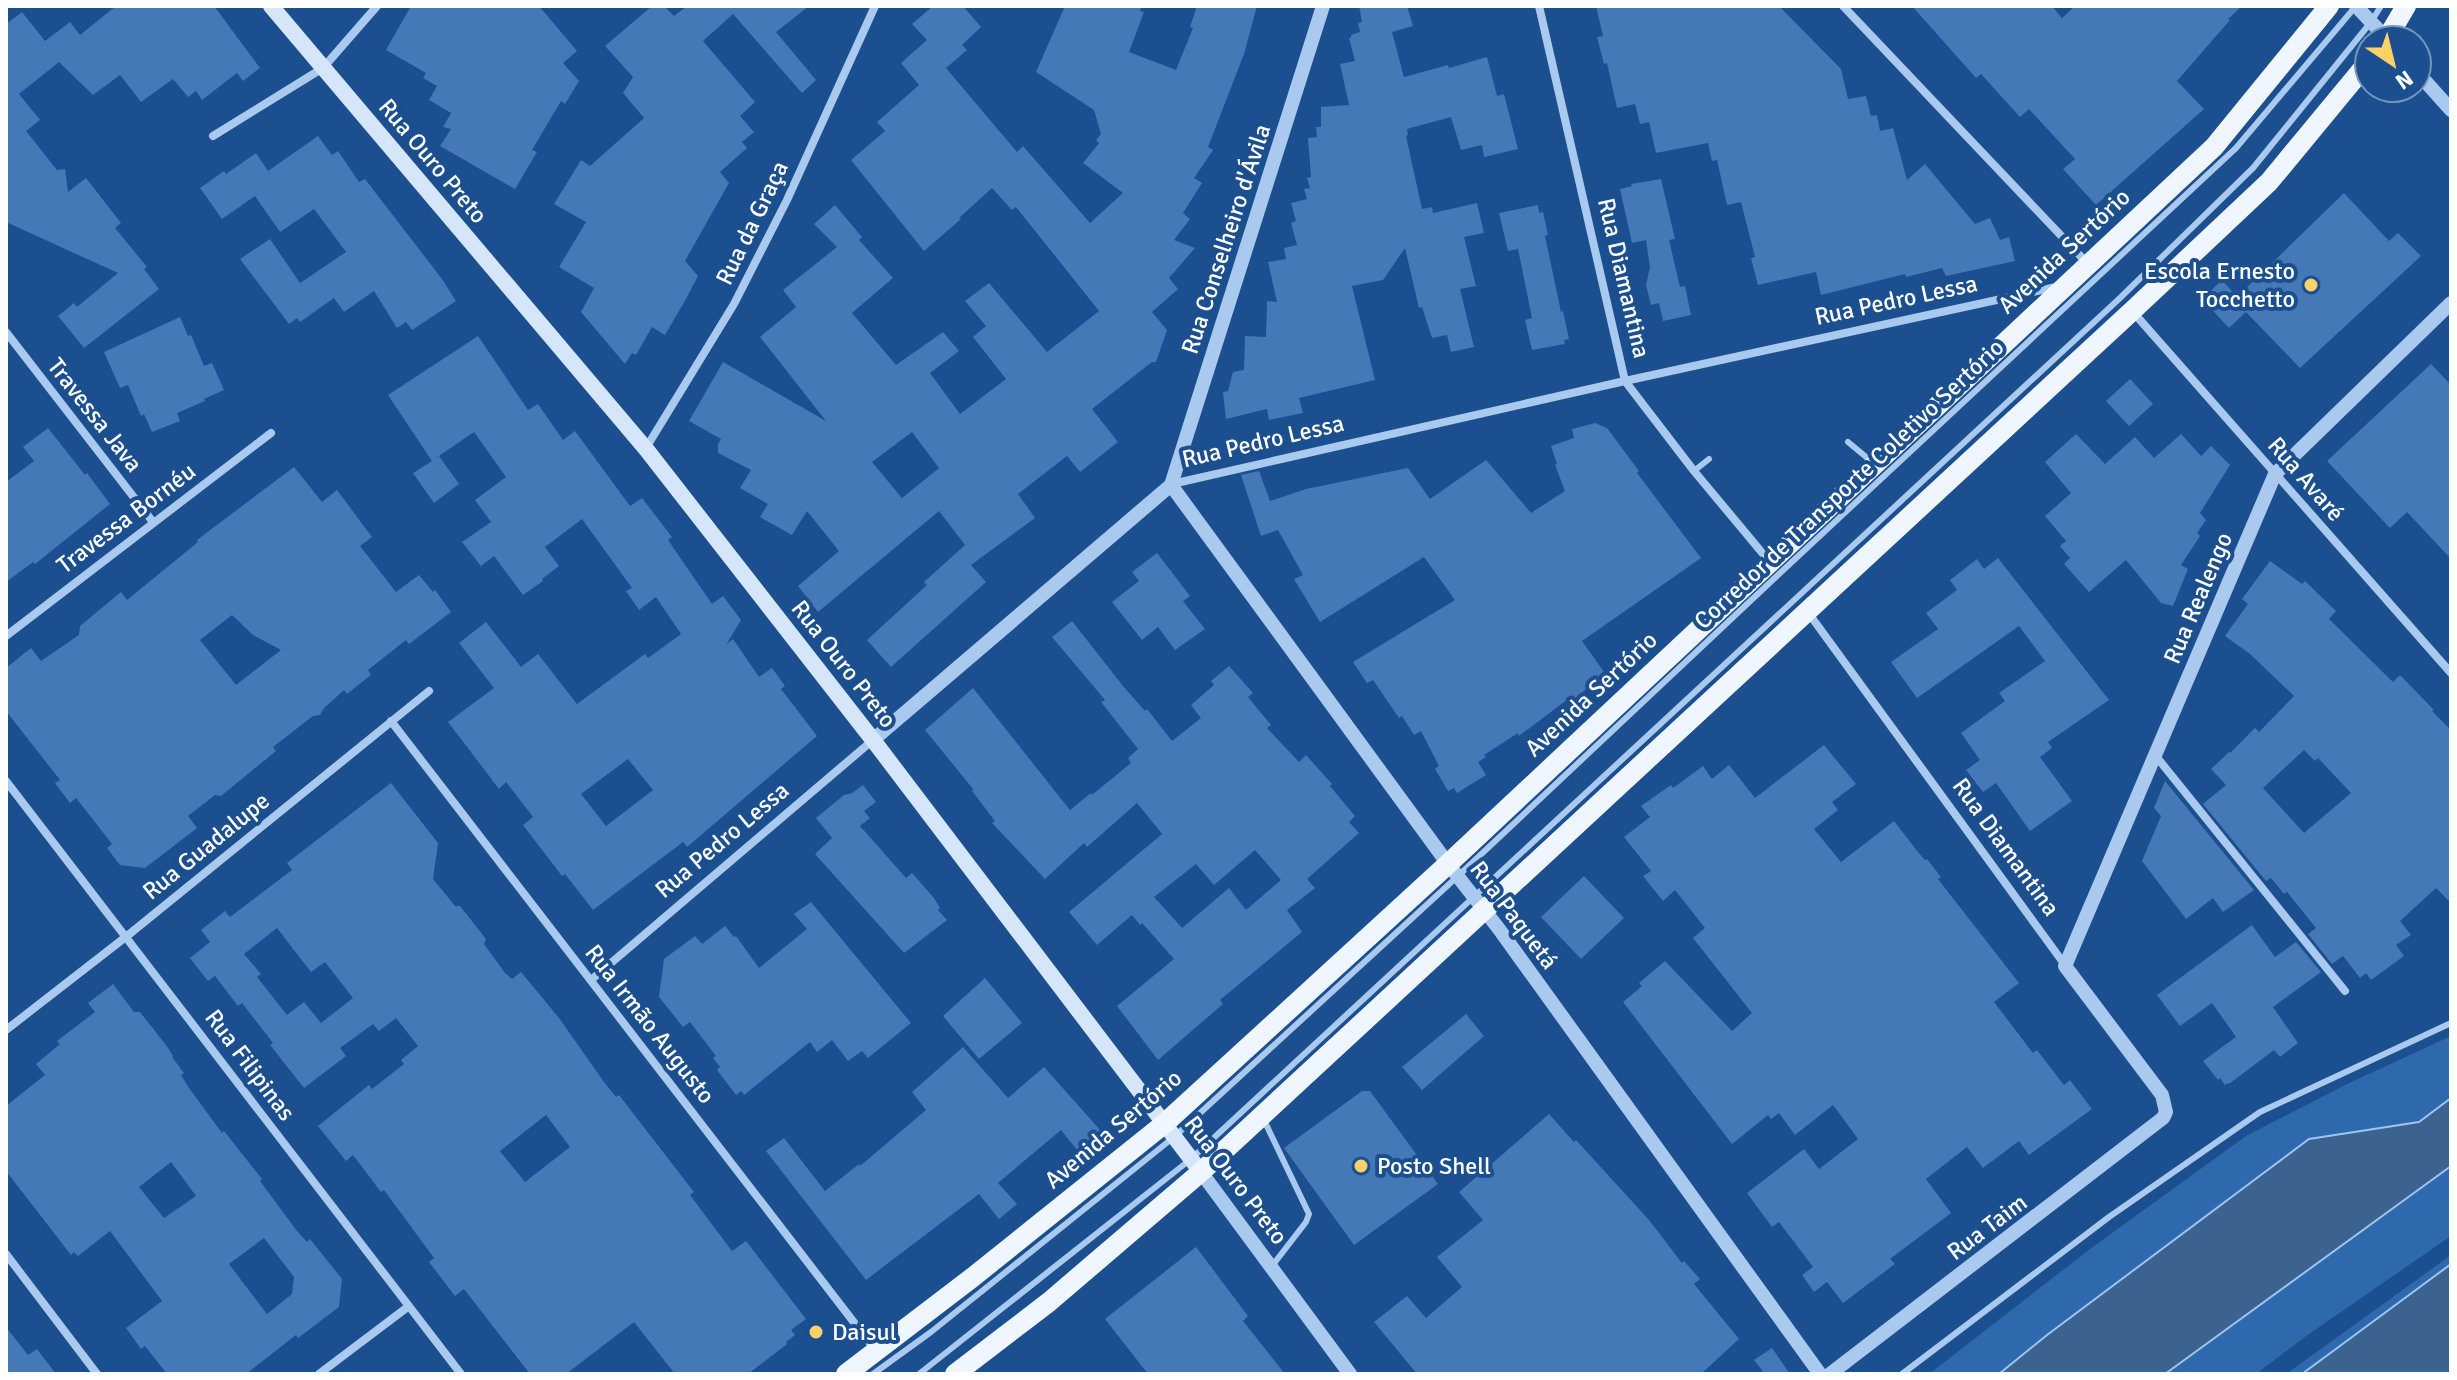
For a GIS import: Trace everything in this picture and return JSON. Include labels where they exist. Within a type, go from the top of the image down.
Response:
[{"type":"main road","name":"Rua Ouro Preto","points":[[271,6],[646,449],[873,740],[1196,1166]]},
{"type":"main road","name":"Avenida Sertório","points":[[846,1374],[1169,1131],[1453,870],[1774,567],[1874,464],[2064,286],[2093,270],[2214,147],[2329,6]]},
{"type":"main road","points":[[2396,24],[2406,6]]},
{"type":"main road","points":[[955,1374],[1049,1302],[1196,1166],[1261,1115],[1479,903],[1801,604],[2126,305],[2269,182],[2353,80]]},
{"type":"street","points":[[213,136],[323,68],[377,6]]},
{"type":"street","name":"Rua da Graça","points":[[646,449],[734,304],[787,200],[875,6]]},
{"type":"street","name":"Rua Conselheiro d'Ávila","points":[[1171,485],[1323,6]]},
{"type":"street","name":"Rua Diamantina","points":[[1539,6],[1625,381],[1694,471],[1774,567]]},
{"type":"street","points":[[1843,6],[2093,270]]},
{"type":"street","points":[[2356,6],[2371,22]]},
{"type":"street","points":[[2433,90],[2451,110]]},
{"type":"street","name":"Rua Pedro Lessa","points":[[591,980],[1171,485],[1625,381],[2064,286]]},
{"type":"street","name":"Rua Realengo","points":[[2065,966],[2275,474],[2451,303]]},
{"type":"street","name":"Rua Avaré","points":[[2126,305],[2451,673]]},
{"type":"street","name":"Travessa Java","points":[[6,332],[153,522]]},
{"type":"street","name":"Travessa Bornéu","points":[[6,636],[271,433]]},
{"type":"street","name":"Rua Paquetá","points":[[1171,485],[1820,1374]]},
{"type":"street","name":"Rua Diamantina","points":[[1801,604],[2162,1095],[2166,1112]]},
{"type":"street","name":"Rua Guadalupe","points":[[6,1030],[429,691]]},
{"type":"street","name":"Rua Irmão Augusto","points":[[391,721],[876,1352]]},
{"type":"street","points":[[2155,754],[2345,991]]},
{"type":"street","name":"Rua Filipinas","points":[[6,781],[461,1374]]},
{"type":"street","name":"Rua Taim","points":[[1830,1374],[2158,1124],[2166,1112]]},
{"type":"street","name":"Rua Ouro Preto","points":[[1196,1166],[1350,1374]]},
{"type":"street","points":[[6,1254],[97,1374]]},
{"type":"street","points":[[319,1374],[409,1306]]},
{"type":"lane","name":"Corredor de Transporte Coletivo Sertório","points":[[1774,567],[2093,270],[2236,148],[2356,6]]},
{"type":"lane","points":[[2126,305],[2253,168],[2381,6]]},
{"type":"lane","points":[[1848,442],[1874,464]]},
{"type":"lane","points":[[1694,471],[1709,459]]},
{"type":"lane","points":[[919,1374],[1196,1166],[1479,903]]},
{"type":"lane","points":[[1902,1374],[2109,1217],[2260,1112],[2451,1023]]},
{"type":"lane","points":[[1261,1115],[1309,1214],[1272,1266]]},
{"type":"lane","points":[[873,1374],[931,1332],[1169,1131]]},
{"type":"shaded area","points":[[2451,1036],[2451,1236],[2256,1374],[1929,1374],[2090,1249],[2246,1136],[2345,1085]]},
{"type":"shaded area","points":[[2451,1098],[2451,1166],[2165,1374],[1999,1374],[2309,1139],[2419,1122]]},
{"type":"shaded area","points":[[2451,1255],[2451,1374],[2286,1374],[2307,1359]]},
{"type":"shaded area","points":[[2451,1264],[2451,1374],[2302,1374]]},
{"type":"building","points":[[116,6],[214,6],[260,68],[243,81],[237,73],[202,100],[196,91],[188,97],[173,79],[141,102],[120,75],[93,95],[59,62],[19,94],[40,120],[26,131],[57,170],[65,169],[68,192],[86,178],[121,223],[115,228],[147,267],[144,269],[159,289],[84,348],[58,316],[74,303],[77,307],[118,273],[6,222],[6,24],[22,12],[45,41],[70,22],[80,35]]},
{"type":"building","points":[[411,6],[539,6],[577,51],[563,63],[579,81],[565,104],[561,101],[532,150],[537,152],[515,189],[440,146],[451,129],[443,127],[451,113],[429,100],[437,86],[423,78],[426,73],[386,50]]},
{"type":"building","points":[[652,6],[664,6],[674,16],[687,6],[809,6],[776,32],[816,80],[802,93],[733,14],[703,41],[755,102],[740,116],[754,132],[742,142],[747,148],[720,172],[729,183],[685,261],[698,276],[686,299],[665,335],[652,327],[636,355],[632,353],[625,364],[581,312],[594,288],[559,267],[586,222],[554,204],[581,160],[590,166],[644,118],[623,93],[633,77],[605,46]]},
{"type":"building","points":[[933,6],[963,6],[981,27],[962,45],[967,50],[946,68],[1017,152],[1023,146],[1090,223],[1123,193],[1083,163],[1099,143],[1096,140],[1101,134],[1094,110],[1036,72],[1065,6],[1142,6],[1140,11],[1144,12],[1129,52],[1176,70],[1193,28],[1190,27],[1197,6],[1257,6],[1244,54],[1208,147],[1213,150],[1194,178],[1202,183],[1183,213],[1190,219],[1174,240],[1195,248],[1169,278],[1178,289],[1152,312],[1167,330],[1156,362],[1092,409],[1118,442],[1080,472],[1067,456],[1018,494],[1035,518],[971,565],[986,582],[891,667],[867,640],[965,545],[939,511],[818,612],[798,586],[839,551],[807,511],[792,535],[760,517],[768,504],[740,488],[751,470],[718,453],[721,439],[689,421],[723,362],[826,421],[760,337],[796,307],[783,290],[837,247],[814,224],[835,205],[862,237],[859,240],[893,278],[852,313],[896,365],[943,332],[959,351],[930,373],[960,414],[1006,379],[973,337],[986,326],[965,301],[989,283],[1047,352],[1099,311],[1016,207],[1012,210],[992,188],[924,251],[851,160],[885,131],[877,122],[919,85],[901,63],[927,40],[912,24]],"holes":[[[912,432],[939,468],[902,498],[872,462]]]},
{"type":"building","points":[[1359,6],[1407,6],[1413,26],[1392,32],[1404,77],[1487,57],[1497,96],[1504,94],[1518,149],[1484,157],[1482,145],[1461,150],[1451,117],[1407,129],[1406,136],[1422,209],[1432,207],[1433,213],[1477,203],[1484,233],[1464,237],[1476,286],[1460,289],[1474,347],[1451,352],[1447,335],[1432,338],[1422,307],[1419,308],[1405,248],[1383,280],[1352,286],[1375,380],[1299,398],[1303,413],[1269,420],[1267,409],[1226,419],[1223,392],[1228,391],[1233,372],[1244,370],[1245,336],[1266,337],[1267,301],[1277,302],[1268,262],[1286,259],[1284,248],[1297,245],[1291,223],[1296,221],[1291,203],[1307,199],[1304,189],[1310,188],[1307,178],[1311,177],[1308,138],[1317,137],[1316,127],[1321,127],[1321,107],[1349,105],[1340,64],[1355,61],[1349,38],[1360,32]]},
{"type":"building","points":[[1596,6],[1779,6],[1841,69],[1848,99],[1866,96],[1871,116],[1877,115],[1880,131],[1893,128],[1907,180],[1925,164],[1975,224],[1990,218],[2000,240],[2009,237],[2015,261],[1946,276],[1942,268],[1906,277],[1905,274],[1821,295],[1816,272],[1758,285],[1751,258],[1755,257],[1741,202],[1727,205],[1717,160],[1712,161],[1708,143],[1656,153],[1649,122],[1640,124],[1635,104],[1617,108],[1607,63],[1604,64],[1597,37],[1603,36]]},
{"type":"building","points":[[1912,6],[2052,6],[2062,18],[2075,6],[2242,6],[2177,81],[2204,109],[2096,205],[2063,169],[2075,159],[2029,109],[2020,117],[1981,74],[1976,78]]},
{"type":"building","points":[[318,136],[332,155],[338,151],[359,182],[365,179],[456,301],[412,330],[406,322],[397,328],[374,291],[344,312],[334,298],[300,322],[297,318],[289,324],[240,259],[270,239],[300,283],[346,252],[314,209],[280,232],[255,196],[222,219],[200,188],[256,153],[268,171]]},
{"type":"building","points":[[1661,179],[1675,239],[1669,240],[1680,287],[1685,286],[1691,315],[1663,321],[1659,303],[1651,305],[1646,285],[1650,267],[1646,240],[1632,243],[1620,189]]},
{"type":"building","points":[[2344,193],[2389,241],[2398,233],[2421,256],[2300,368],[2246,312],[2229,328],[2202,299],[2222,280],[2237,297]]},
{"type":"building","points":[[1538,205],[1539,213],[1543,212],[1548,235],[1545,236],[1569,339],[1564,340],[1565,344],[1532,350],[1525,320],[1532,318],[1518,249],[1508,251],[1499,213]]},
{"type":"building","points":[[180,317],[204,366],[212,363],[224,390],[177,413],[180,421],[152,432],[144,414],[141,416],[128,385],[120,388],[104,352]]},
{"type":"building","points":[[478,336],[528,410],[538,404],[563,440],[575,431],[630,506],[642,498],[672,537],[668,540],[712,604],[723,596],[741,620],[726,645],[733,639],[759,677],[772,668],[785,686],[781,689],[817,736],[687,847],[683,842],[593,910],[523,825],[533,817],[506,782],[499,789],[448,722],[494,688],[459,643],[486,622],[521,667],[538,654],[577,704],[645,654],[648,658],[681,634],[656,597],[639,610],[626,591],[632,588],[582,519],[545,547],[559,566],[523,595],[494,556],[481,566],[462,542],[491,522],[475,500],[506,477],[474,432],[433,460],[439,456],[459,484],[434,503],[413,473],[432,461],[388,395]],"holes":[[[628,759],[653,790],[606,826],[581,794]]]},
{"type":"building","points":[[2431,364],[2451,385],[2451,559],[2407,512],[2390,528],[2327,461]]},
{"type":"building","points":[[2130,379],[2153,404],[2129,426],[2106,401]]},
{"type":"building","points":[[1595,423],[1607,428],[1701,558],[1582,641],[1604,672],[1570,704],[1567,700],[1519,736],[1518,733],[1484,755],[1486,757],[1478,762],[1486,775],[1457,793],[1454,788],[1448,791],[1435,769],[1439,766],[1421,731],[1414,735],[1373,680],[1367,683],[1353,662],[1455,600],[1424,557],[1320,622],[1294,579],[1303,575],[1278,530],[1261,536],[1241,475],[1259,471],[1270,501],[1306,489],[1408,468],[1430,499],[1486,460],[1531,513],[1565,491],[1551,446],[1574,438],[1572,429]]},
{"type":"building","points":[[48,428],[110,504],[35,564],[33,562],[6,582],[6,482],[34,461],[23,447]]},
{"type":"building","points":[[2076,434],[2105,464],[2135,437],[2154,458],[2181,434],[2201,456],[2211,446],[2230,465],[2200,513],[2206,520],[2197,533],[2200,536],[2181,565],[2188,569],[2173,606],[2161,603],[2126,560],[2089,592],[2064,564],[2070,558],[2060,546],[2066,541],[2045,516],[2071,493],[2045,462]]},
{"type":"building","points":[[294,467],[322,502],[337,490],[372,537],[360,546],[396,592],[419,575],[451,612],[409,644],[406,640],[368,670],[371,675],[347,694],[344,690],[320,715],[313,716],[273,747],[276,751],[221,796],[215,795],[188,816],[197,828],[145,868],[120,865],[107,848],[112,844],[76,798],[70,803],[55,783],[60,780],[6,711],[6,668],[31,648],[41,661],[79,635],[80,626],[121,592],[127,600],[197,540]],"holes":[[[232,615],[253,635],[281,650],[236,685],[200,640]]]},
{"type":"building","points":[[1157,553],[1190,596],[1183,601],[1205,629],[1175,650],[1158,627],[1142,640],[1112,602],[1139,581],[1132,572]]},
{"type":"building","points":[[1998,558],[2109,700],[2048,742],[2052,748],[2040,757],[2072,801],[2030,831],[1996,783],[1983,792],[1966,770],[1980,760],[1961,733],[2005,701],[1999,693],[2045,661],[2019,626],[1917,698],[1891,662],[1938,629],[1926,613],[1957,590],[1950,580],[1977,559],[1984,569]]},
{"type":"building","points":[[2270,561],[2302,584],[2305,581],[2336,611],[2329,619],[2393,682],[2400,675],[2451,730],[2451,903],[2436,888],[2400,921],[2411,935],[2396,945],[2404,956],[2371,980],[2366,973],[2360,978],[2343,956],[2332,964],[2308,934],[2316,928],[2287,892],[2284,894],[2271,878],[2266,881],[2203,804],[2226,785],[2211,769],[2255,728],[2259,732],[2294,696],[2250,654],[2225,636],[2248,604],[2242,599]],"holes":[[[2304,750],[2315,761],[2318,758],[2351,793],[2304,833],[2263,788]]]},
{"type":"building","points":[[1072,621],[1123,686],[1145,711],[1147,709],[1172,741],[1201,718],[1191,705],[1214,685],[1211,681],[1229,666],[1253,693],[1248,697],[1271,725],[1267,728],[1299,762],[1306,755],[1355,816],[1349,822],[1359,833],[1307,879],[1315,888],[1287,910],[1302,932],[1220,1000],[1223,1004],[1158,1060],[1117,1006],[1174,959],[1132,915],[1097,945],[1069,912],[1162,834],[1137,803],[1087,847],[1084,843],[1045,879],[992,823],[995,821],[973,789],[925,730],[973,688],[1070,810],[1092,795],[1131,763],[1128,758],[1138,749],[1101,702],[1105,700],[1052,637]],"holes":[[[1255,850],[1281,880],[1246,910],[1229,888],[1182,928],[1154,897],[1196,864],[1214,885]]]},
{"type":"building","points":[[1824,745],[1856,784],[1832,802],[1838,810],[1814,829],[1841,862],[1894,821],[1941,877],[1938,879],[2019,983],[1994,1002],[2033,1053],[2037,1050],[2064,1085],[2070,1080],[2092,1109],[2029,1155],[2019,1141],[1983,1168],[1967,1147],[1926,1179],[1951,1213],[1890,1259],[1895,1264],[1843,1303],[1827,1282],[1814,1292],[1802,1275],[1813,1267],[1779,1222],[1772,1227],[1747,1193],[1804,1149],[1819,1169],[1858,1139],[1833,1105],[1795,1135],[1779,1113],[1771,1119],[1768,1115],[1732,1144],[1623,1002],[1642,986],[1639,983],[1665,961],[1732,1031],[1752,1013],[1693,938],[1705,928],[1675,890],[1663,901],[1643,876],[1651,871],[1624,837],[1650,817],[1641,806],[1703,766],[1712,779],[1729,765],[1755,798]]},
{"type":"building","points":[[2165,781],[2254,890],[2223,912],[2213,898],[2186,919],[2142,861],[2161,816],[2154,808]]},
{"type":"building","points":[[391,783],[438,843],[433,879],[486,939],[484,944],[505,973],[512,979],[521,972],[559,1018],[604,1082],[616,1097],[619,1095],[694,1192],[690,1195],[732,1251],[746,1241],[806,1319],[791,1330],[795,1335],[787,1344],[748,1374],[675,1374],[634,1322],[566,1374],[530,1374],[464,1289],[455,1296],[429,1262],[434,1258],[384,1190],[381,1192],[353,1155],[346,1161],[318,1126],[369,1085],[372,1089],[404,1064],[401,1060],[418,1046],[396,1018],[379,1031],[373,1024],[340,1048],[346,1056],[304,1088],[242,1003],[238,1006],[215,976],[208,981],[190,958],[210,942],[201,930],[225,911],[230,917],[292,870],[287,863]],"holes":[[[277,928],[311,972],[325,962],[353,998],[321,1023],[304,1002],[287,1015],[257,977],[261,974],[244,954]],[[546,1115],[570,1147],[525,1182],[500,1151]]]},
{"type":"building","points":[[863,785],[876,802],[864,811],[870,818],[860,826],[906,878],[912,873],[934,898],[940,908],[938,910],[947,920],[904,953],[815,854],[832,838],[816,818],[844,795]]},
{"type":"building","points":[[1584,876],[1624,918],[1581,959],[1541,917]]},
{"type":"building","points":[[811,902],[911,1023],[868,1058],[862,1051],[848,1061],[832,1040],[817,1052],[810,1042],[744,1095],[741,1091],[736,1095],[717,1070],[720,1067],[713,1058],[716,1056],[690,1022],[683,1027],[659,997],[664,959],[695,936],[702,944],[725,926],[759,968],[807,929],[794,914]]},
{"type":"building","points":[[2252,925],[2275,957],[2296,942],[2321,972],[2273,1007],[2298,1043],[2280,1057],[2274,1050],[2225,1085],[2203,1061],[2236,1037],[2212,1003],[2180,1026],[2157,995]]},
{"type":"building","points":[[985,978],[1022,1023],[979,1059],[943,1016]]},
{"type":"building","points":[[113,984],[134,1012],[140,1012],[166,1045],[184,1073],[181,1075],[189,1088],[222,1133],[224,1131],[262,1179],[260,1181],[297,1231],[307,1242],[310,1239],[342,1279],[339,1307],[298,1338],[296,1335],[246,1374],[167,1374],[145,1346],[141,1349],[126,1328],[162,1301],[110,1231],[78,1256],[74,1252],[71,1255],[6,1171],[6,1106],[45,1075],[36,1064],[60,1044],[57,1041],[95,1012],[88,1003]],"holes":[[[171,1162],[196,1196],[164,1218],[139,1187]],[[264,1238],[294,1277],[292,1294],[267,1314],[229,1264]]]},
{"type":"building","points":[[1466,1014],[1484,1036],[1422,1090],[1402,1067]]},
{"type":"building","points":[[963,1047],[1008,1098],[1044,1067],[1101,1131],[1077,1150],[1061,1130],[998,1183],[1017,1204],[999,1219],[979,1194],[866,1280],[766,1151],[784,1138],[825,1191],[926,1110],[912,1092]]},
{"type":"building","name":"Posto Shell","points":[[1362,1091],[1370,1091],[1438,1184],[1354,1245],[1284,1148]]},
{"type":"building","points":[[1549,1114],[1649,1220],[1682,1263],[1684,1261],[1700,1279],[1694,1284],[1739,1339],[1701,1374],[1417,1374],[1374,1322],[1407,1296],[1426,1318],[1462,1287],[1437,1257],[1483,1220],[1459,1192]]},
{"type":"building","points":[[1196,1247],[1248,1316],[1243,1321],[1285,1374],[1148,1374],[1105,1319]]},
{"type":"building","points":[[6,1327],[28,1355],[37,1349],[56,1374],[6,1374]]},
{"type":"building","points":[[1772,1348],[1790,1374],[1765,1374],[1754,1360]]},
{"type":"place","name":"Escola Ernesto Tocchetto","points":[[2311,285]]},
{"type":"place","name":"Posto Shell","points":[[1361,1166]]},
{"type":"place","name":"Daisul","points":[[816,1332]]}]
